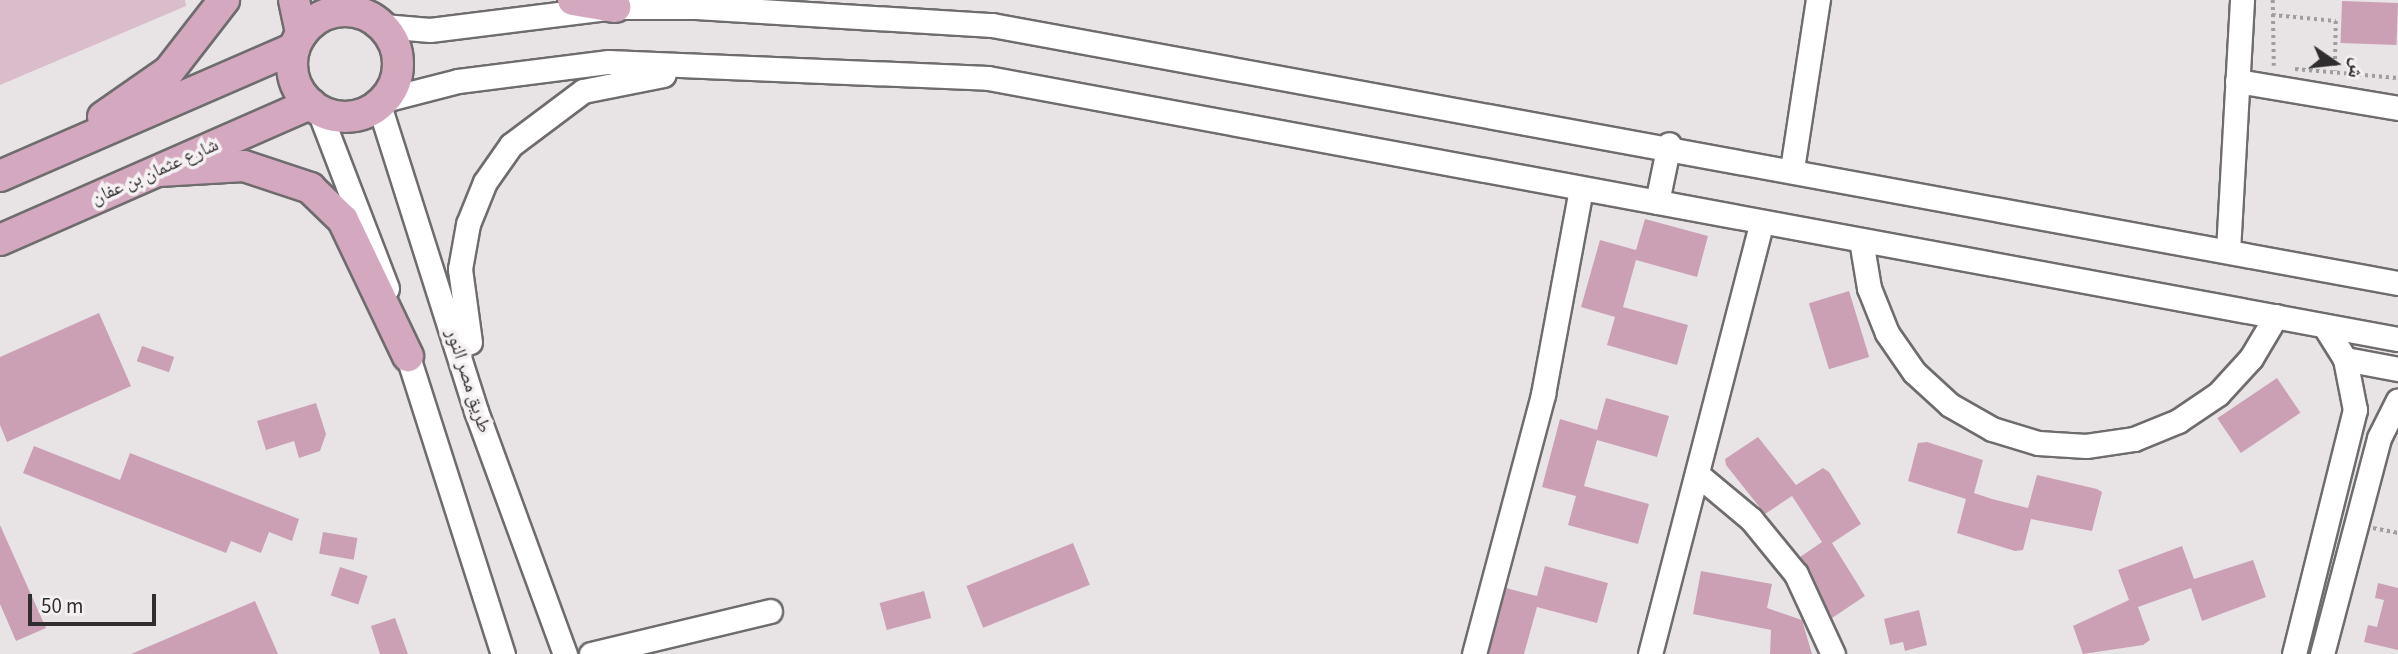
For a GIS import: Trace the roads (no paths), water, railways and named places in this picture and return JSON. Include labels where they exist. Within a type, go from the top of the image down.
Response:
[{"type":"main road","points":[[47,155],[169,71],[224,0]]},
{"type":"main road","points":[[0,176],[297,41],[324,15],[371,14],[398,55],[396,79],[381,103],[356,116],[315,108],[294,79],[297,41],[294,0]]},
{"type":"main road","points":[[573,0],[615,7]]},
{"type":"main road","name":"شارع عثمان بن عفان","points":[[0,240],[159,171],[315,108]]},
{"type":"main road","points":[[159,171],[244,166],[310,188],[343,220],[408,356]]},
{"type":"street","points":[[1792,169],[1818,0]]},
{"type":"street","points":[[2228,251],[2242,0]]},
{"type":"street","points":[[371,14],[429,30],[615,7],[992,25],[1669,144],[2398,283]]},
{"type":"street","points":[[381,103],[533,68],[722,63],[988,78],[2398,339]]},
{"type":"street","points":[[476,411],[460,269],[485,182],[511,145],[583,91],[722,63]]},
{"type":"street","points":[[2237,81],[2398,108]]},
{"type":"street","name":"طريق مصر النور","points":[[381,103],[476,411],[565,654]]},
{"type":"street","points":[[315,108],[372,239],[503,654]]},
{"type":"street","points":[[1657,202],[1669,144]]},
{"type":"street","points":[[1474,654],[1546,382],[1581,188]]},
{"type":"street","points":[[1650,654],[1762,222]]},
{"type":"street","points":[[1861,240],[1869,288],[1887,333],[1914,372],[1950,405],[1992,429],[2038,443],[2086,446],[2134,439],[2178,421],[2218,394],[2251,358],[2276,316]]},
{"type":"street","points":[[2294,654],[2351,435],[2353,384],[2345,359],[2324,326]]},
{"type":"street","points":[[2345,359],[2398,369]]},
{"type":"street","points":[[2322,654],[2379,438],[2398,400]]},
{"type":"street","points":[[1697,474],[1751,519],[1796,574],[1833,654]]},
{"type":"street","points":[[591,654],[770,611]]}]
